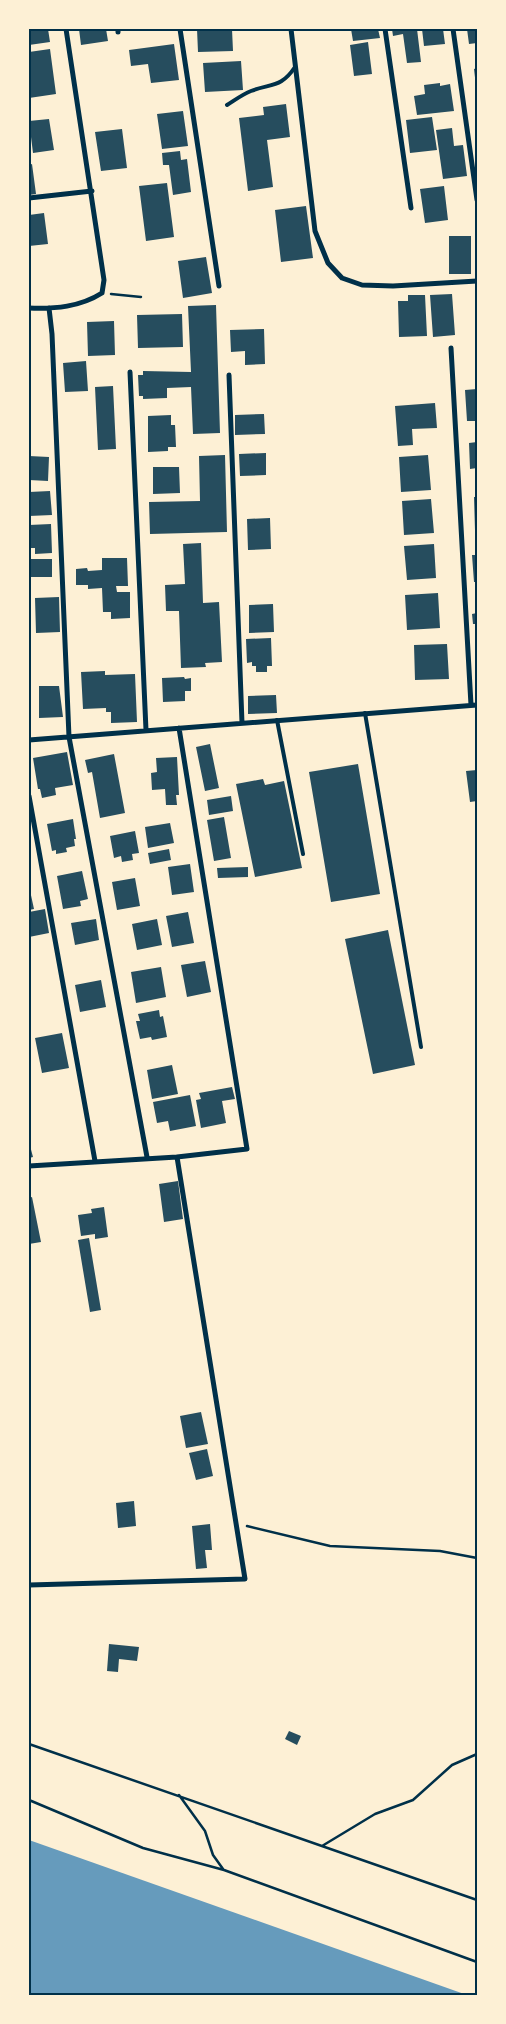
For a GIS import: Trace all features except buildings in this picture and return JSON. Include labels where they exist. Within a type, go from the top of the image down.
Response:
[{"type":"street","points":[[29,308],[49,308],[90,300],[102,293],[104,280],[66,29]]},
{"type":"street","points":[[180,29],[219,286]]},
{"type":"street","points":[[290,29],[315,231],[328,263],[342,278],[362,284],[393,286],[477,280]]},
{"type":"street","points":[[385,29],[411,208]]},
{"type":"street","points":[[453,29],[477,200]]},
{"type":"street","points":[[29,198],[92,191]]},
{"type":"street","points":[[49,308],[53,344],[69,737],[147,1158]]},
{"type":"street","points":[[451,348],[471,706]]},
{"type":"street","points":[[130,372],[146,730]]},
{"type":"street","points":[[229,375],[242,723]]},
{"type":"street","points":[[29,740],[477,705]]},
{"type":"street","points":[[29,1166],[177,1156],[247,1149],[179,728]]},
{"type":"street","points":[[29,796],[95,1161]]},
{"type":"street","points":[[29,1585],[245,1579],[177,1156]]},
{"type":"lane","points":[[227,105],[250,91],[277,84],[288,78],[295,67]]},
{"type":"lane","points":[[365,713],[421,1047]]},
{"type":"lane","points":[[277,720],[303,854]]},
{"type":"path","points":[[102,293],[141,297]]},
{"type":"path","points":[[236,1524],[330,1546],[440,1552],[477,1558]]},
{"type":"path","points":[[29,1744],[477,1900]]},
{"type":"path","points":[[322,1846],[375,1814],[413,1800],[452,1765],[477,1754]]},
{"type":"path","points":[[180,1795],[205,1831],[213,1855],[224,1870]]},
{"type":"path","points":[[29,1800],[143,1848],[224,1870],[477,1962]]},
{"type":"water","points":[[29,1840],[467,1995],[29,1995]]}]
